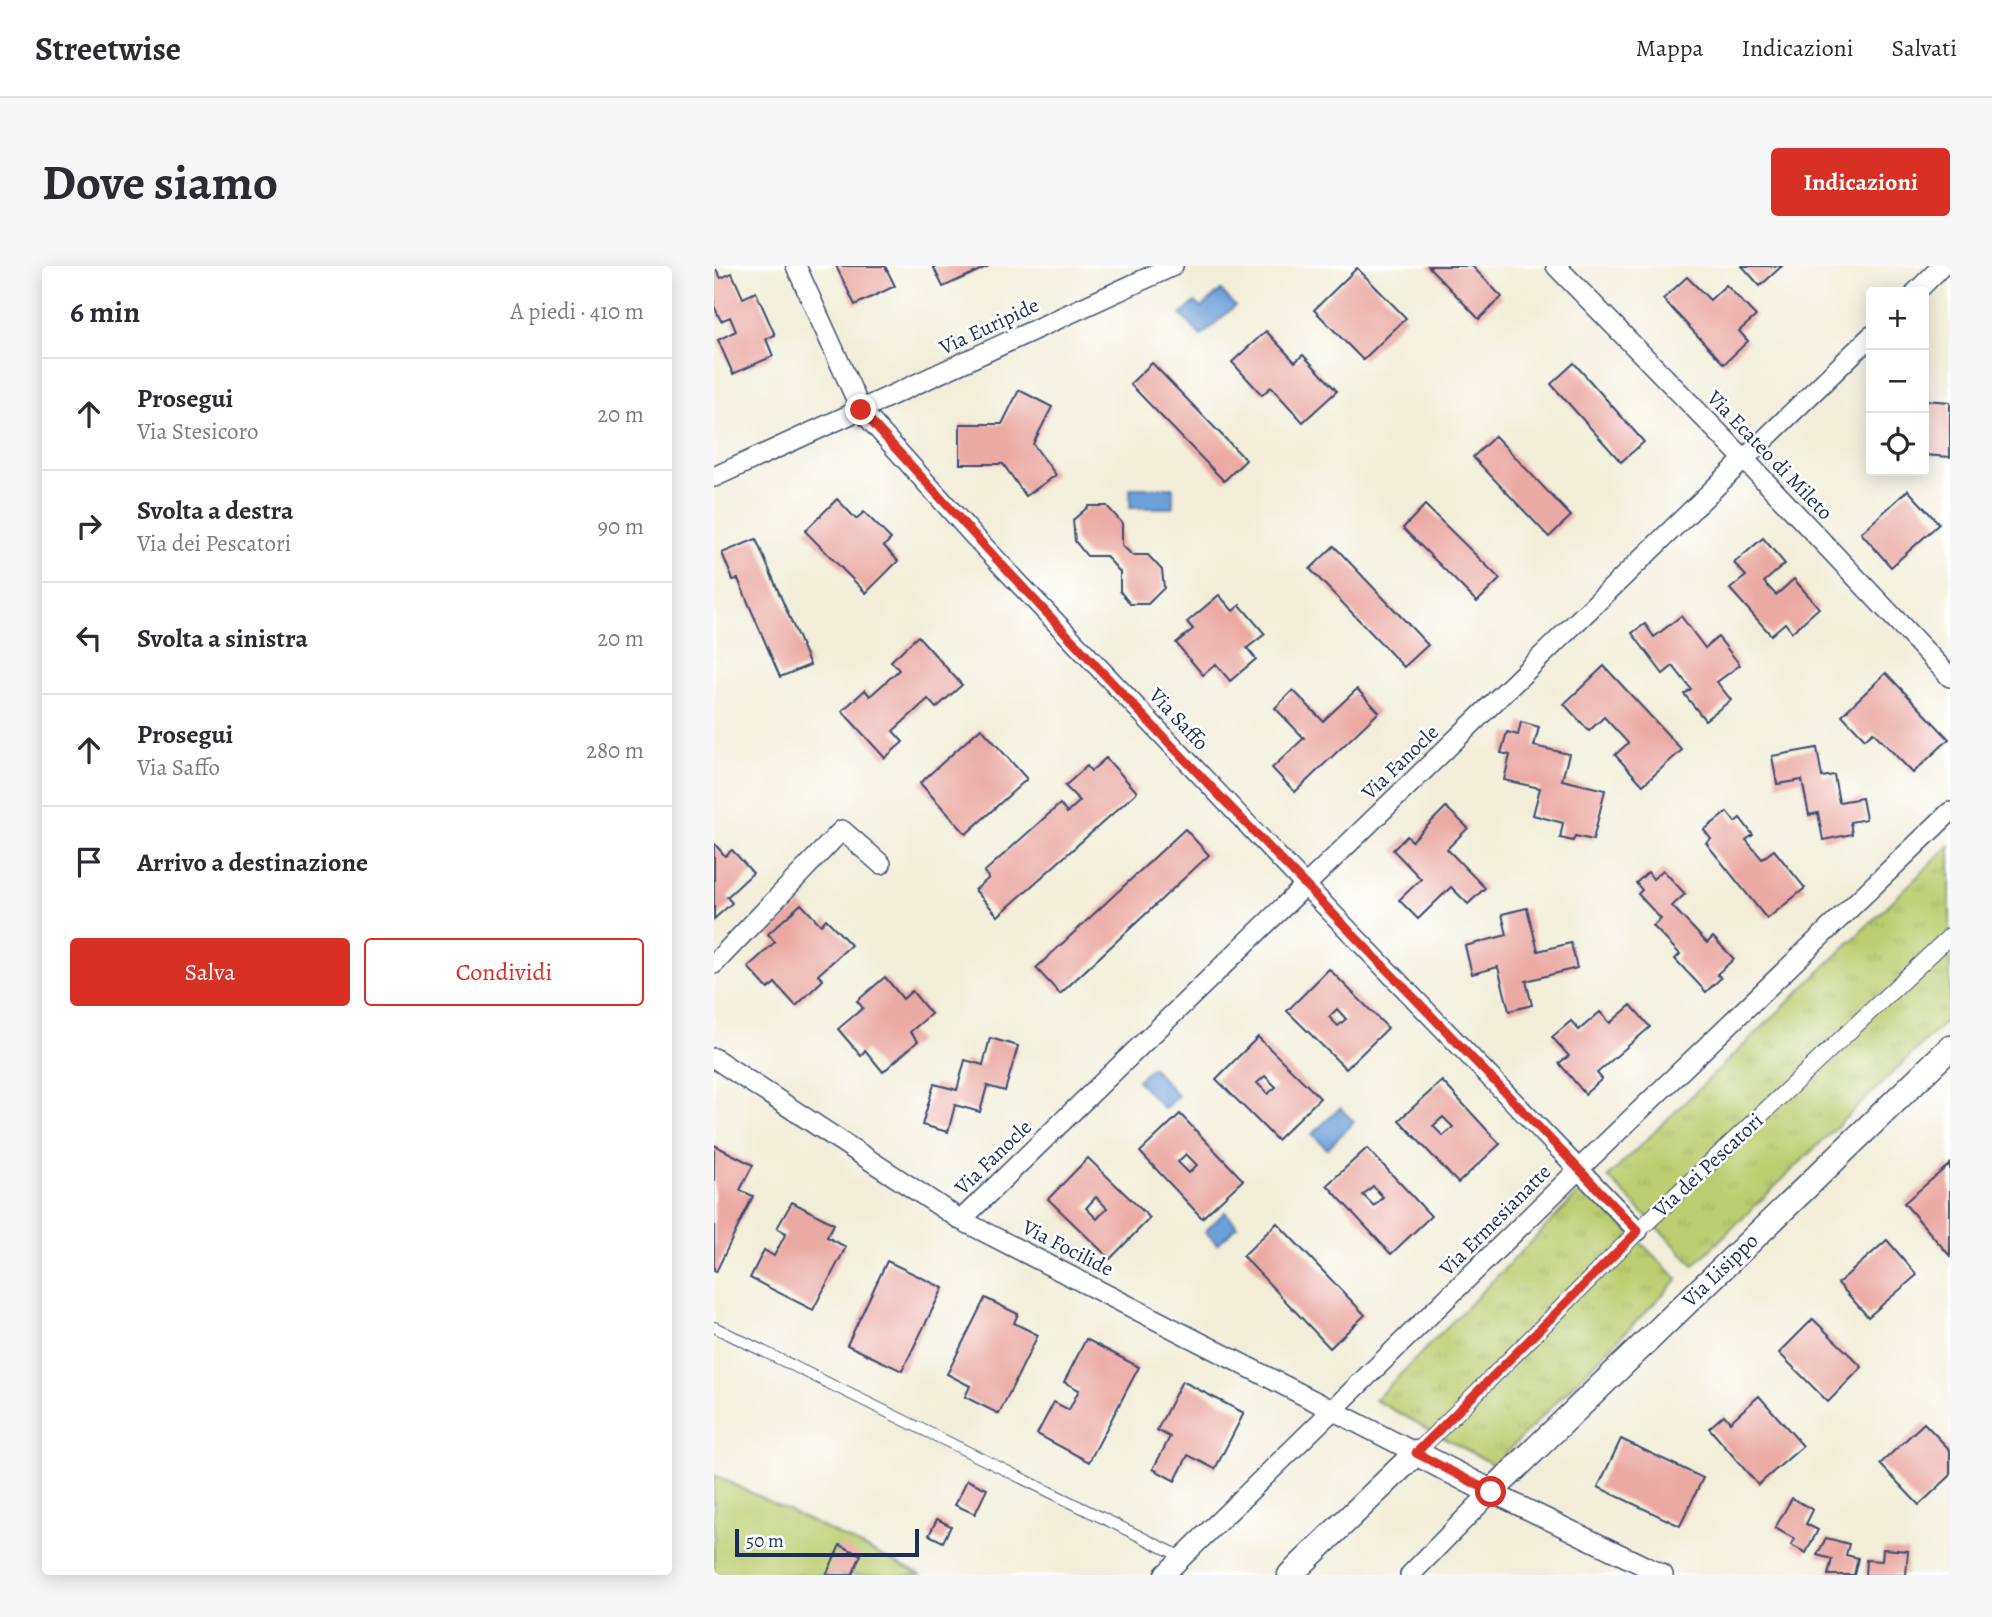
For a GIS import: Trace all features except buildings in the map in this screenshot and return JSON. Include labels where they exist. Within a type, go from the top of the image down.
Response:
[{"type":"street","name":"Via Saffo","points":[[796,266],[861,410],[972,534],[1638,1231]]},
{"type":"street","name":"Via Euripide","points":[[714,477],[1173,266]]},
{"type":"street","name":"Via Ecateo di Mileto","points":[[1556,266],[1745,460],[1950,677]]},
{"type":"street","points":[[1921,287],[1942,266]]},
{"type":"street","name":"Via Fanocle","points":[[961,1220],[1866,341]]},
{"type":"street","name":"Via Ermesianatte","points":[[1164,1575],[1579,1169],[1950,812]]},
{"type":"street","points":[[714,964],[842,830],[881,864]]},
{"type":"street","name":"Via dei Pescatori","points":[[1290,1575],[1638,1231],[1950,936]]},
{"type":"street","name":"Via Lisippo","points":[[1491,1492],[1950,1048]]},
{"type":"street","name":"Via Focilide","points":[[714,1058],[961,1220],[1416,1453]]},
{"type":"street","points":[[1416,1453],[1663,1575]]},
{"type":"street","points":[[1410,1575],[1491,1492]]},
{"type":"lane","points":[[714,1327],[1183,1557]]},
{"type":"green space","points":[[1950,845],[1950,1017],[1694,1265],[1608,1177]]},
{"type":"green space","points":[[1584,1188],[1678,1279],[1494,1465],[1375,1400]]},
{"type":"green space","points":[[714,1475],[922,1575],[714,1575]]},
{"type":"water","points":[[1221,290],[1235,306],[1201,336],[1181,315],[1195,302],[1201,308]]},
{"type":"water","points":[[1130,488],[1173,488],[1173,508],[1130,508]]},
{"type":"water","points":[[1152,1067],[1178,1096],[1164,1109],[1137,1080]]},
{"type":"water","points":[[1340,1108],[1354,1122],[1327,1149],[1312,1134]]},
{"type":"water","points":[[1225,1212],[1238,1226],[1217,1244],[1205,1231]]},
{"type":"route","points":[[861,410],[972,534],[1638,1231],[1416,1453],[1491,1492]]}]
